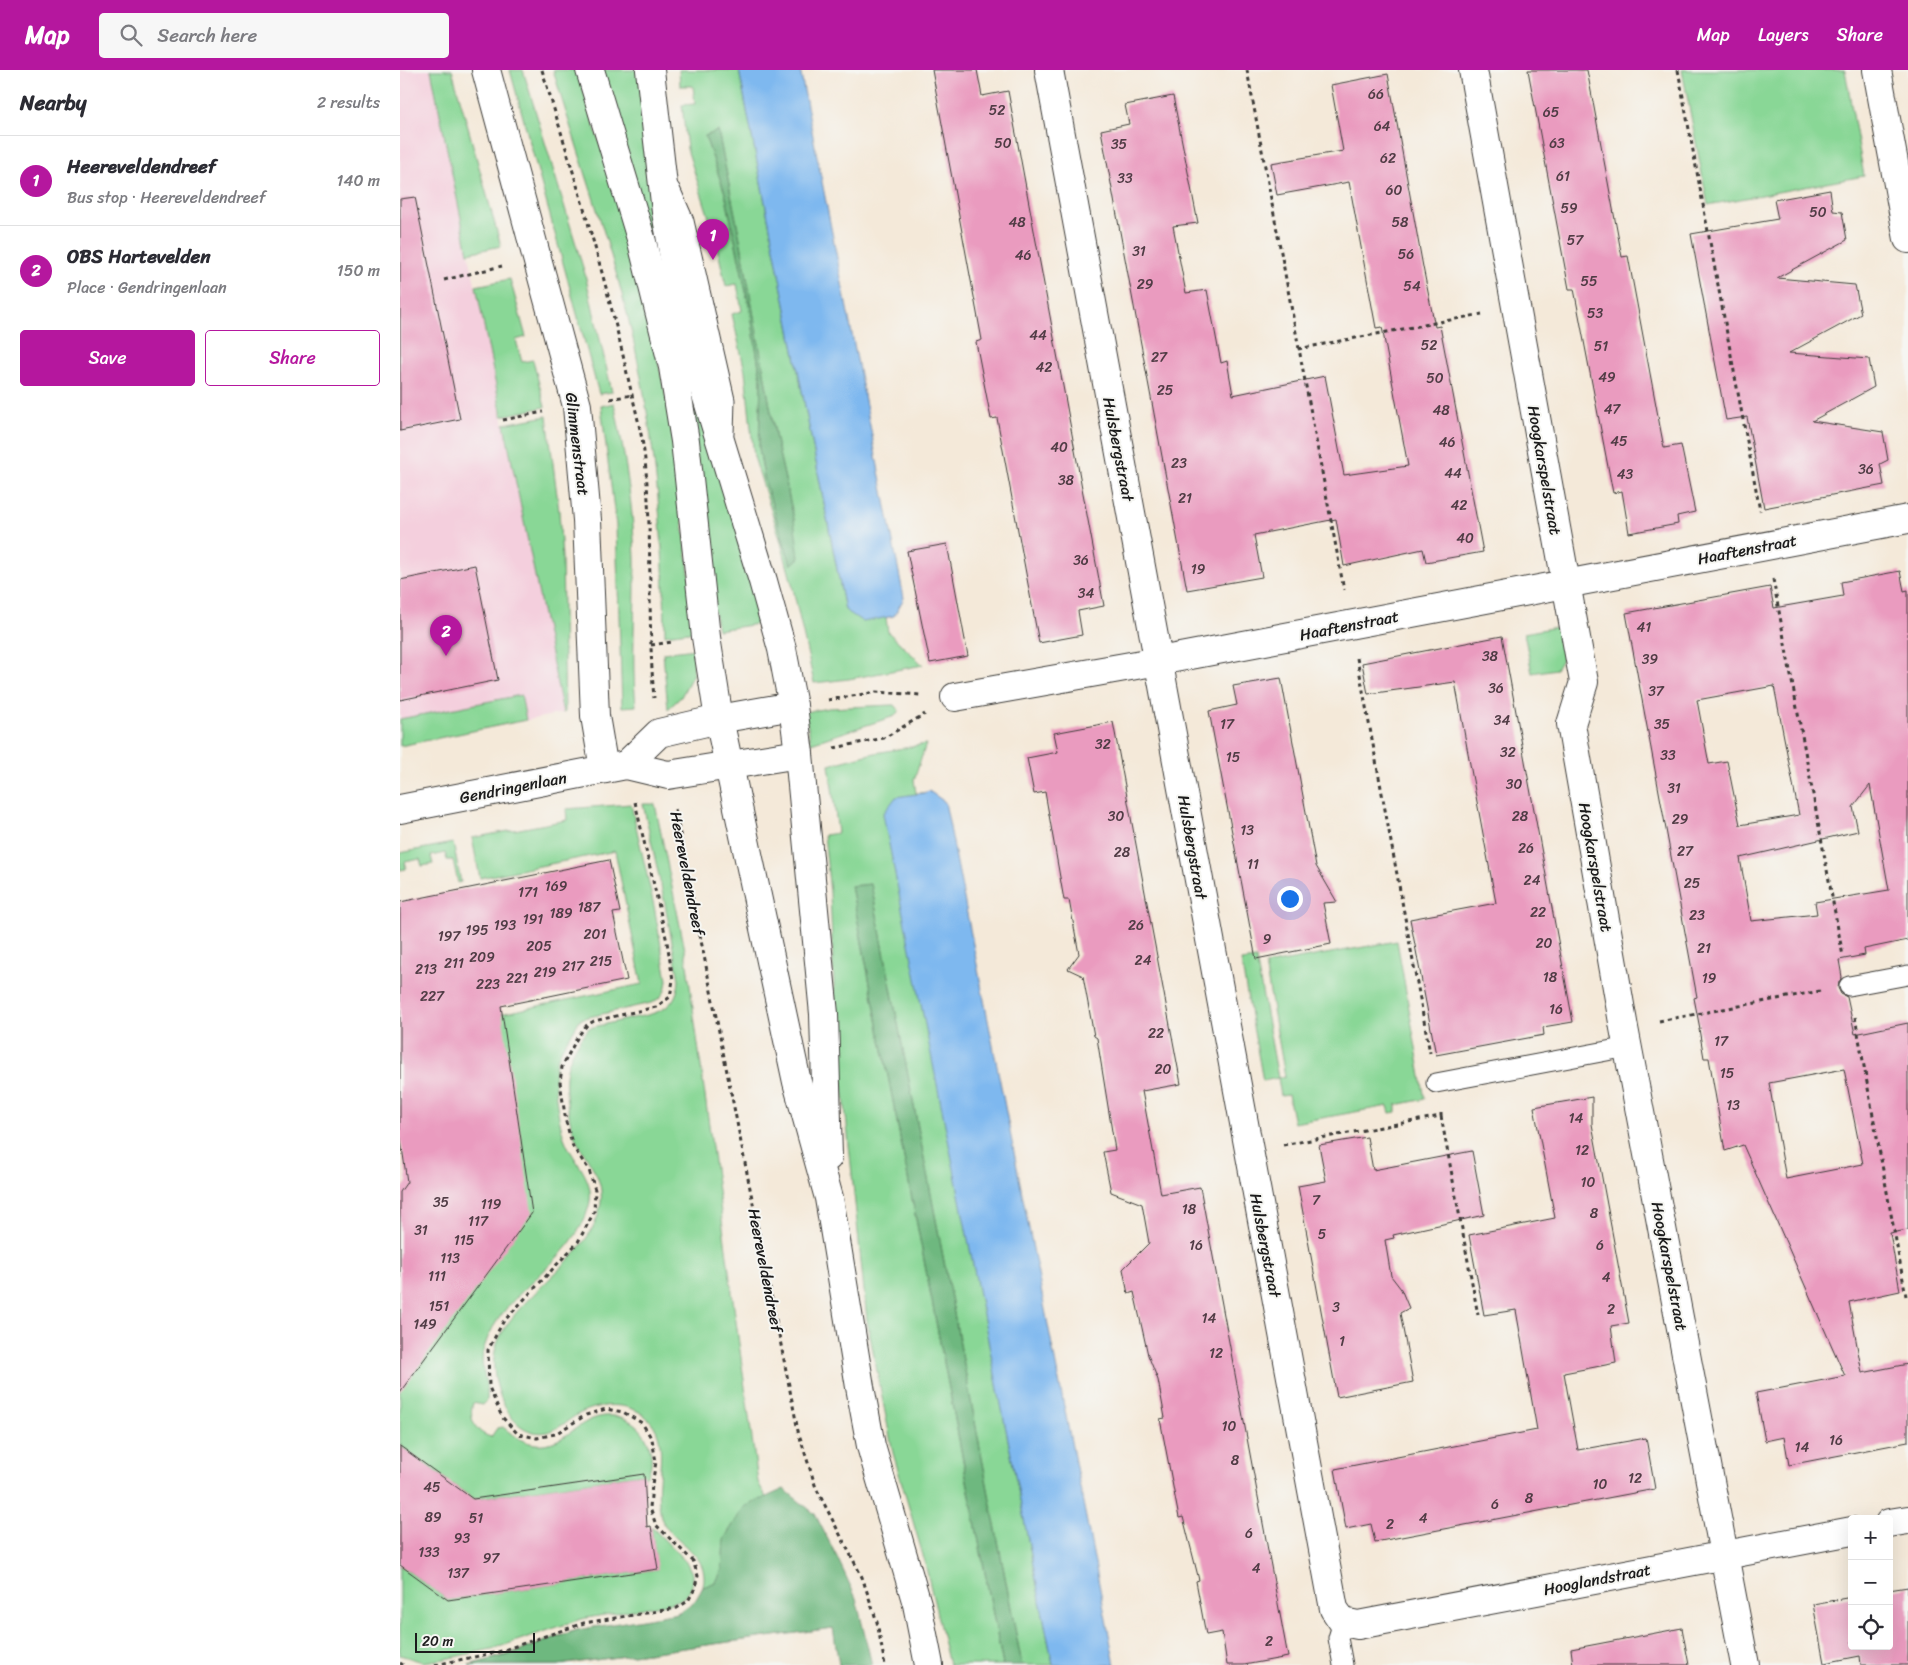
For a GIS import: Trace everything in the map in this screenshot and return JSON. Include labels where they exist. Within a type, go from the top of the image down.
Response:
[{"type":"street","name":"Glimmenstraat","points":[[486,70],[576,406],[587,520],[595,716],[615,767]]},
{"type":"street","points":[[590,70],[642,242],[673,368],[685,441],[706,637],[719,719],[797,1082],[829,1198],[871,1446],[917,1604],[929,1665]]},
{"type":"street","points":[[650,70],[676,268],[697,365],[782,649],[793,706],[824,1014],[829,1198]]},
{"type":"street","name":"Hulsbergstraat","points":[[1049,70],[1334,1609],[1343,1622]]},
{"type":"street","name":"Hoogkarspelstraat","points":[[1473,70],[1584,682],[1571,724],[1626,1038],[1725,1555],[1744,1665]]},
{"type":"street","points":[[1877,70],[1908,240]]},
{"type":"street","name":"Haaftenstraat","points":[[954,697],[1159,661],[1908,519]]},
{"type":"street","points":[[615,767],[660,733],[719,719],[793,706]]},
{"type":"street","name":"Gendringenlaan","points":[[400,809],[615,767],[668,775],[799,754]]},
{"type":"street","points":[[1893,1523],[1908,1520]]},
{"type":"street","name":"Hooglandstraat","points":[[1343,1622],[1358,1624],[1848,1532]]},
{"type":"lane","points":[[1849,986],[1908,975]]},
{"type":"lane","points":[[1436,1083],[1626,1038]]},
{"type":"lane","points":[[1343,1622],[1338,1638],[1343,1665]]},
{"type":"path","points":[[542,70],[590,224],[609,295],[645,458],[650,546],[652,666],[656,719],[660,733]]},
{"type":"path","points":[[1247,70],[1478,1315]]},
{"type":"path","points":[[1678,70],[1906,1296]]},
{"type":"path","points":[[444,280],[536,257]]},
{"type":"path","points":[[1298,348],[1516,308]]},
{"type":"path","points":[[793,706],[876,692],[954,697]]},
{"type":"path","points":[[799,754],[884,738],[954,697]]},
{"type":"path","points":[[435,1665],[498,1652],[584,1623],[677,1608],[688,1601],[698,1576],[693,1561],[656,1525],[650,1508],[656,1462],[652,1439],[642,1422],[623,1412],[606,1409],[586,1415],[555,1434],[537,1438],[518,1434],[502,1418],[489,1386],[488,1350],[503,1322],[578,1242],[594,1212],[595,1190],[589,1170],[573,1147],[566,1122],[560,1082],[562,1067],[578,1036],[587,1025],[594,1021],[656,1007],[670,997],[673,980],[667,942],[615,767]]},
{"type":"path","name":"Heereveldendreef","points":[[668,775],[798,1432],[816,1488],[862,1577],[877,1622],[885,1665]]},
{"type":"path","points":[[1626,1038],[1849,986]]},
{"type":"path","points":[[1249,1151],[1441,1116]]},
{"type":"shaded area","points":[[400,70],[431,70],[563,713],[400,746]]},
{"type":"green space","points":[[431,70],[452,70],[501,246],[468,253]]},
{"type":"green space","points":[[510,70],[523,70],[585,274],[612,392],[599,394]]},
{"type":"green space","points":[[553,70],[577,70],[634,254],[670,415],[696,631],[665,635],[659,513],[644,392],[627,313],[610,252]]},
{"type":"green space","points":[[599,70],[641,70],[764,623],[718,630]]},
{"type":"green space","points":[[679,70],[739,70],[845,610],[867,620],[891,615],[886,618],[888,632],[923,665],[849,679],[814,683],[779,535],[754,457],[745,371],[732,314],[742,311],[737,284],[726,286],[713,230],[687,149],[682,105],[695,104],[693,86],[680,86]],"holes":[[[718,131],[741,244],[776,440],[794,519],[787,553],[765,482],[759,448],[761,380],[751,315],[725,193],[705,136]]]},
{"type":"green space","points":[[1682,70],[1845,70],[1864,176],[1708,205]]},
{"type":"green space","points":[[718,131],[741,244],[776,440],[794,519],[799,558],[791,565],[765,482],[759,448],[761,380],[751,315],[725,193],[705,136]]},
{"type":"green space","points":[[510,279],[526,337],[516,340],[522,362],[533,360],[545,407],[502,416],[476,286]]},
{"type":"green space","points":[[614,403],[628,480],[635,558],[634,669],[636,706],[622,707],[616,526],[601,406]]},
{"type":"green space","points":[[547,416],[559,511],[562,558],[565,712],[563,713],[504,424]]},
{"type":"green space","points":[[1562,626],[1565,649],[1560,663],[1556,669],[1532,673],[1524,633]]},
{"type":"green space","points":[[695,649],[693,674],[681,697],[668,709],[663,653]]},
{"type":"green space","points":[[521,695],[526,720],[400,746],[400,719]]},
{"type":"green space","points":[[895,705],[899,710],[895,716],[811,743],[805,712],[829,708]]},
{"type":"green space","points":[[926,744],[914,780],[916,793],[924,793],[900,797],[884,814],[1053,1665],[1022,1665],[871,884],[851,886],[1003,1665],[949,1665],[924,1559],[893,1453],[867,1320],[835,1009],[830,893],[824,835],[838,833],[829,765],[870,754]]},
{"type":"green space","points":[[631,804],[654,906],[667,980],[666,988],[661,997],[651,1003],[580,1019],[556,1062],[556,1095],[563,1134],[587,1179],[590,1196],[589,1206],[581,1226],[569,1244],[521,1292],[493,1327],[482,1355],[487,1400],[482,1405],[473,1403],[472,1415],[474,1425],[486,1435],[491,1437],[497,1428],[503,1427],[522,1440],[532,1444],[556,1441],[582,1424],[599,1417],[619,1417],[637,1426],[643,1433],[651,1454],[650,1467],[644,1478],[643,1474],[473,1499],[400,1446],[400,1373],[491,1016],[642,984],[615,851],[480,878],[472,838],[567,820],[566,809]]},
{"type":"green space","points":[[643,804],[655,804],[685,950],[758,1482],[833,1628],[558,1665],[469,1665],[512,1653],[578,1630],[668,1616],[685,1609],[693,1603],[702,1591],[704,1575],[702,1567],[693,1553],[669,1531],[660,1514],[658,1491],[660,1442],[650,1420],[639,1412],[624,1406],[607,1406],[582,1412],[548,1432],[536,1432],[525,1429],[516,1422],[503,1402],[498,1391],[494,1368],[497,1345],[507,1324],[580,1246],[594,1225],[601,1202],[598,1179],[572,1129],[566,1097],[567,1069],[573,1052],[589,1028],[655,1013],[669,1005],[677,991],[679,980],[665,904]]},
{"type":"green space","points":[[453,843],[461,882],[458,883],[453,860],[447,860],[445,853],[431,856],[433,864],[422,866],[420,859],[405,862],[406,869],[400,870],[400,853]]},
{"type":"green space","points":[[871,884],[1022,1665],[1003,1665],[851,886]]},
{"type":"green space","points":[[1397,941],[1425,1099],[1396,1105],[1396,1112],[1390,1113],[1388,1106],[1294,1123],[1288,1095],[1281,1096],[1278,1078],[1285,1076],[1265,965]]},
{"type":"green space","points":[[1256,959],[1278,1078],[1263,1081],[1241,961]]},
{"type":"green space","points":[[784,1489],[815,1514],[837,1557],[856,1598],[872,1665],[839,1665],[833,1628],[558,1665],[469,1665],[508,1655],[577,1630],[678,1613],[695,1601],[703,1587],[716,1582],[722,1570],[724,1539],[744,1507]]},
{"type":"green space","points":[[651,1526],[687,1563],[692,1573],[692,1587],[680,1600],[581,1619],[496,1648],[445,1659],[423,1662],[400,1655],[400,1565],[448,1600],[657,1569]]},
{"type":"water","points":[[739,70],[800,70],[904,598],[894,616],[863,622],[845,610]]},
{"type":"water","points":[[929,791],[945,802],[1115,1665],[1053,1665],[883,814],[896,797]]},
{"type":"building","points":[[932,70],[977,70],[982,96],[1008,91],[1104,606],[1078,611],[1082,635],[1039,643],[997,418],[991,419],[976,342],[982,340]]},
{"type":"building","points":[[1528,70],[1587,70],[1622,257],[1628,256],[1664,448],[1681,445],[1695,512],[1677,516],[1678,524],[1629,533],[1622,491],[1613,493],[1574,289],[1569,289]]},
{"type":"building","points":[[1388,74],[1423,267],[1435,327],[1440,326],[1483,552],[1426,562],[1423,549],[1344,566],[1336,519],[1254,535],[1262,577],[1187,590],[1101,130],[1129,124],[1125,105],[1173,96],[1198,223],[1173,226],[1186,293],[1207,290],[1221,363],[1227,361],[1233,395],[1325,376],[1344,475],[1408,466],[1382,327],[1376,328],[1349,182],[1277,195],[1271,163],[1343,151],[1331,85]]},
{"type":"building","points":[[1830,190],[1833,211],[1842,212],[1847,240],[1777,278],[1855,285],[1861,314],[1789,353],[1869,359],[1874,387],[1812,421],[1883,432],[1888,460],[1880,464],[1884,485],[1764,508],[1747,417],[1726,420],[1691,234],[1778,219],[1774,200]]},
{"type":"building","points":[[415,197],[460,419],[400,431],[400,199]]},
{"type":"building","points":[[947,544],[968,656],[930,663],[907,551]]},
{"type":"building","points":[[475,565],[498,680],[400,700],[400,580]]},
{"type":"building","points":[[1900,571],[1904,591],[1908,590],[1908,940],[1864,949],[1865,955],[1839,960],[1842,977],[1838,988],[1841,994],[1847,997],[1855,1034],[1908,1023],[1908,1230],[1890,1233],[1900,1291],[1849,1302],[1862,1373],[1908,1364],[1908,1442],[1789,1465],[1784,1437],[1765,1441],[1756,1393],[1845,1376],[1743,1145],[1725,1151],[1709,1058],[1704,1058],[1694,998],[1697,997],[1626,613],[1770,587],[1774,608],[1843,596],[1841,582]],"holes":[[[1774,686],[1799,815],[1740,825],[1727,761],[1709,764],[1697,700]],[[1870,785],[1889,890],[1815,902],[1817,914],[1751,921],[1740,858],[1858,831],[1853,807]],[[1844,1069],[1863,1164],[1786,1179],[1769,1083]]]},
{"type":"building","points":[[1502,636],[1573,1022],[1543,1027],[1544,1035],[1436,1055],[1410,919],[1496,903],[1455,682],[1368,694],[1362,663]]},
{"type":"building","points":[[1281,678],[1316,866],[1337,902],[1323,903],[1331,944],[1256,959],[1209,711],[1237,705],[1233,686]]},
{"type":"building","points":[[1113,722],[1181,1084],[1142,1091],[1161,1194],[1200,1187],[1288,1657],[1244,1665],[1227,1665],[1222,1632],[1206,1635],[1196,1581],[1199,1580],[1183,1517],[1179,1518],[1160,1419],[1165,1418],[1158,1380],[1148,1355],[1134,1292],[1128,1294],[1123,1269],[1149,1243],[1142,1204],[1111,1192],[1103,1152],[1115,1150],[1097,1038],[1094,1036],[1083,976],[1068,969],[1079,954],[1069,900],[1064,900],[1045,792],[1034,794],[1027,758],[1058,752],[1054,733]]},
{"type":"building","points":[[609,860],[620,912],[613,913],[627,980],[501,1006],[532,1213],[400,1392],[400,1192],[407,1182],[400,1133],[400,902]]},
{"type":"building","points":[[1592,1097],[1592,1124],[1629,1323],[1611,1326],[1616,1363],[1564,1373],[1578,1450],[1646,1438],[1655,1489],[1375,1542],[1371,1524],[1346,1529],[1335,1469],[1537,1430],[1516,1310],[1484,1315],[1469,1235],[1555,1218],[1534,1107]]},
{"type":"building","points":[[1367,1137],[1373,1170],[1472,1151],[1484,1215],[1393,1235],[1394,1238],[1385,1240],[1391,1276],[1401,1289],[1409,1308],[1400,1313],[1413,1382],[1337,1397],[1298,1186],[1326,1181],[1319,1145]]},
{"type":"building","points":[[400,1446],[473,1499],[644,1474],[647,1527],[651,1526],[658,1569],[448,1600],[400,1565]]},
{"type":"building","points":[[1908,1587],[1908,1665],[1861,1665],[1860,1656],[1824,1663],[1813,1604],[1848,1598],[1848,1650],[1893,1650],[1893,1589]]},
{"type":"building","points":[[1682,1628],[1689,1665],[1573,1665],[1571,1649]]},
{"type":"place","name":"Heereveldendreef","points":[[713,260]]},
{"type":"place","name":"OBS Hartevelden","points":[[446,656]]}]
